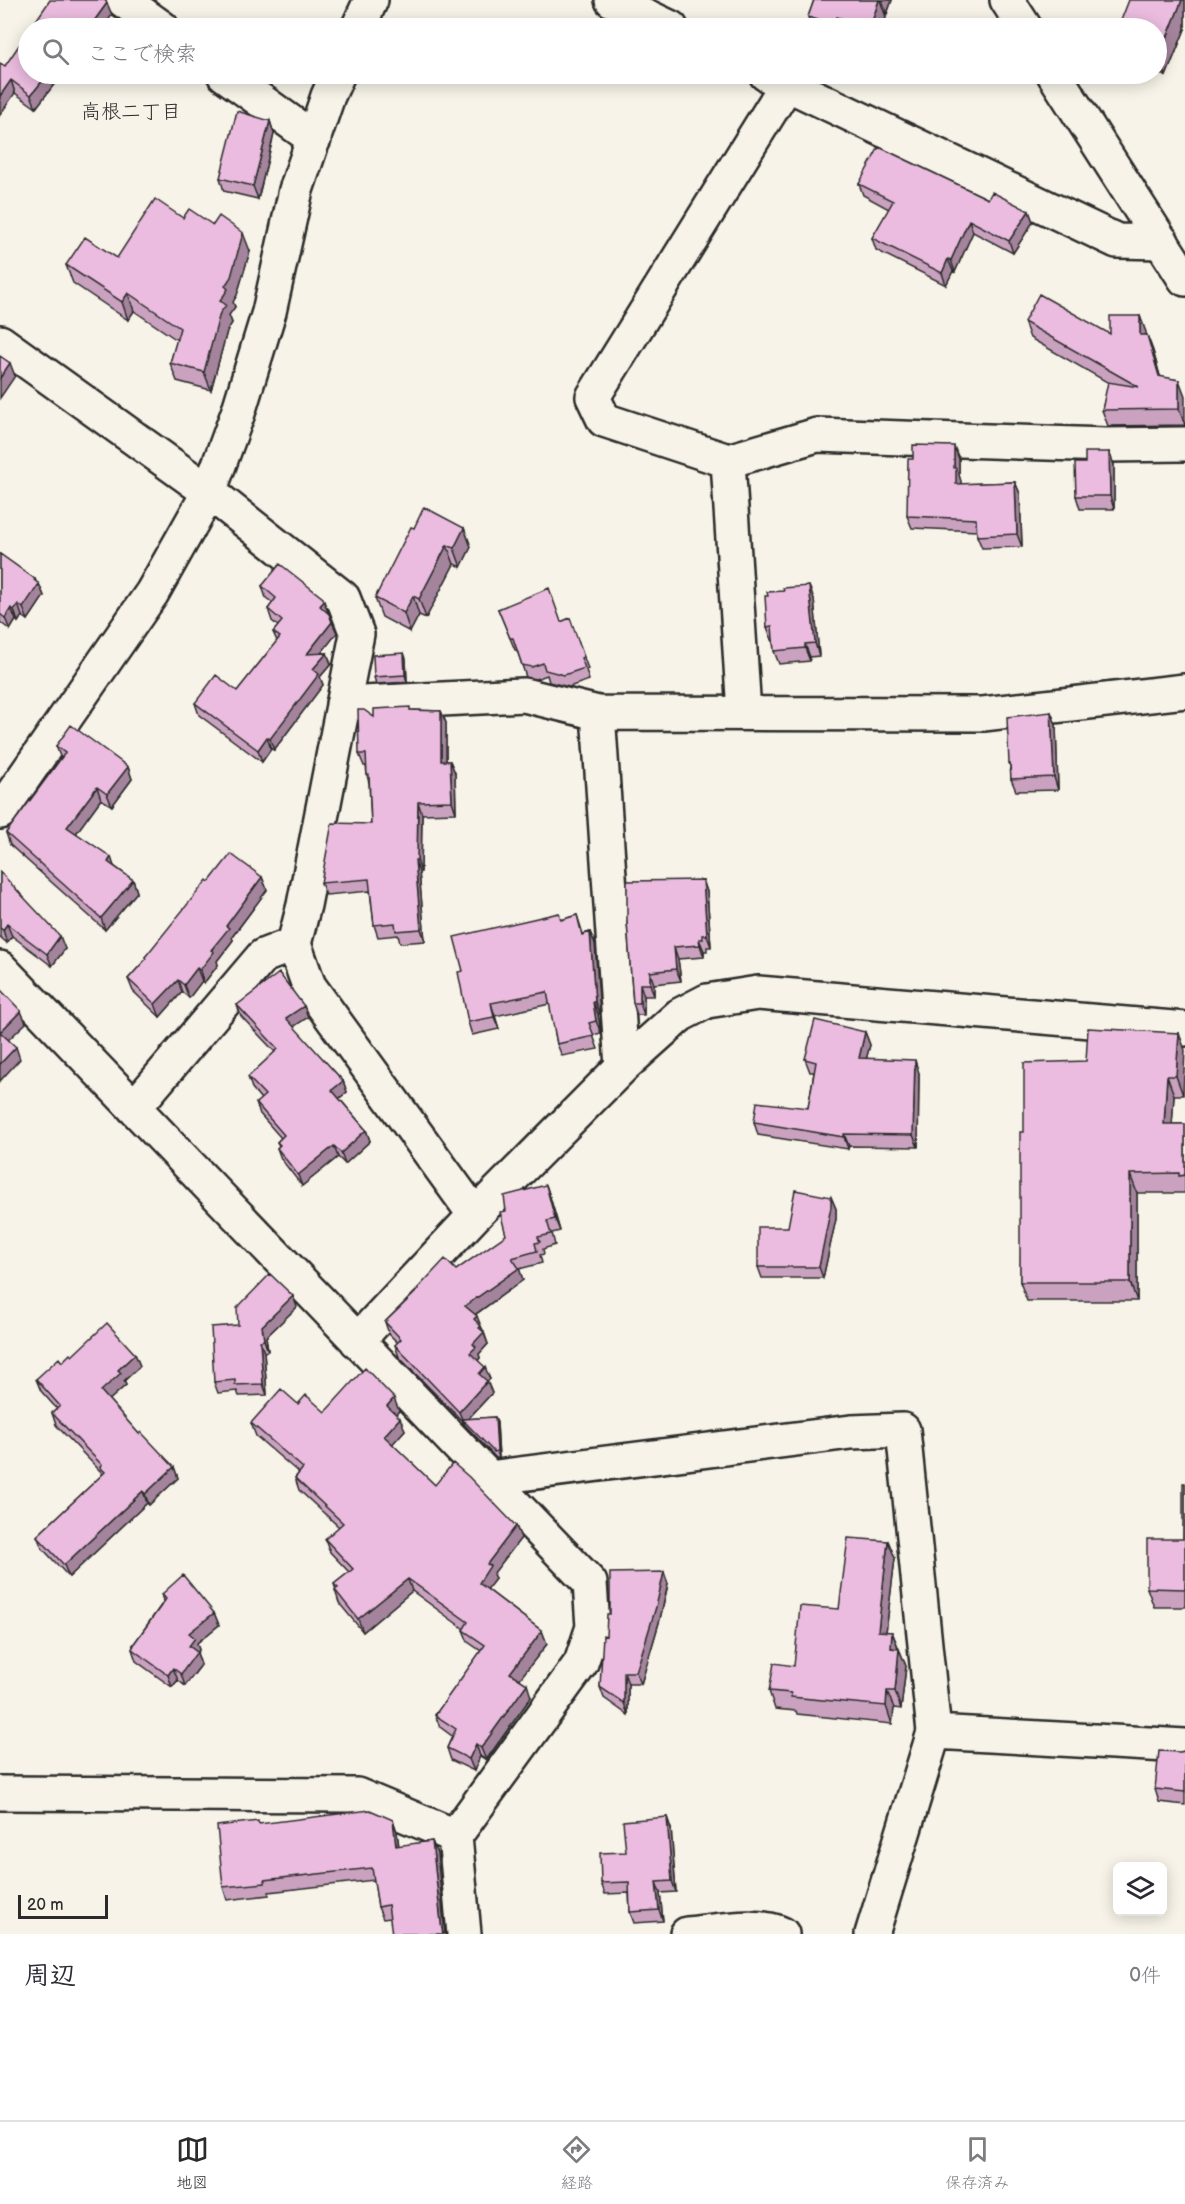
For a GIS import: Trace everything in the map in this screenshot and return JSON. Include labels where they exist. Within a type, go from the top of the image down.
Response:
[{"type":"street","points":[[123,0],[148,18]]},
{"type":"street","points":[[363,18],[371,0]]},
{"type":"street","points":[[612,0],[650,18]]},
{"type":"street","points":[[1007,0],[1019,18]]},
{"type":"street","points":[[238,84],[314,139]]},
{"type":"street","points":[[0,812],[152,593],[209,492],[238,413],[269,312],[296,190],[333,84]]},
{"type":"street","points":[[773,84],[592,397],[604,420],[728,461],[816,435],[1106,445],[1185,444]]},
{"type":"street","points":[[787,84],[1117,241],[1162,243]]},
{"type":"street","points":[[1060,84],[1185,279]]},
{"type":"street","points":[[0,342],[209,492],[343,598],[357,634],[304,906],[294,944],[309,986],[475,1215]]},
{"type":"street","points":[[728,461],[744,713]]},
{"type":"street","points":[[343,704],[524,695],[598,713],[983,714],[1185,691]]},
{"type":"street","points":[[598,713],[622,1067]]},
{"type":"street","points":[[134,1108],[263,956],[294,944]]},
{"type":"street","points":[[0,968],[590,1583],[592,1627],[580,1663],[455,1836],[464,1934]]},
{"type":"street","points":[[357,1341],[475,1215],[622,1067],[680,1015],[707,1001],[758,993],[1185,1029]]},
{"type":"street","points":[[489,1478],[851,1432],[903,1430],[934,1732],[872,1934]]},
{"type":"street","points":[[934,1732],[1185,1746]]},
{"type":"street","points":[[0,1794],[357,1795],[455,1836]]},
{"type":"street","points":[[687,1934],[755,1928],[775,1930],[782,1934]]},
{"type":"building","points":[[50,0],[105,0],[107,3],[96,18],[38,18]]},
{"type":"building","points":[[814,0],[879,0],[873,18],[808,17]]},
{"type":"building","points":[[1129,0],[1182,0],[1167,38],[1167,18],[1122,18]]},
{"type":"building","points":[[18,47],[18,84],[40,84],[31,95],[11,80],[0,96],[0,63],[5,66]]},
{"type":"building","points":[[237,111],[270,121],[253,186],[220,178]]},
{"type":"building","points":[[879,147],[988,199],[992,192],[1029,211],[1009,241],[969,220],[951,260],[948,259],[942,273],[872,238],[893,201],[859,184]]},
{"type":"building","points":[[155,199],[183,218],[189,209],[213,225],[219,216],[243,233],[231,277],[225,286],[228,289],[220,301],[226,305],[220,313],[204,372],[170,363],[180,328],[128,293],[122,302],[66,265],[85,237],[117,258]]},
{"type":"building","points":[[1039,294],[1110,334],[1110,316],[1140,316],[1140,335],[1147,335],[1159,376],[1179,380],[1179,409],[1102,410],[1108,382],[1139,387],[1024,322]]},
{"type":"building","points":[[0,356],[10,363],[0,378]]},
{"type":"building","points":[[913,445],[954,446],[956,484],[1015,482],[1017,534],[977,536],[976,519],[907,516],[908,459],[913,459]]},
{"type":"building","points":[[1085,452],[1109,452],[1110,496],[1076,496],[1075,463],[1085,463]]},
{"type":"building","points":[[424,507],[464,528],[454,548],[447,545],[419,599],[413,596],[404,613],[375,598],[411,527],[414,528]]},
{"type":"building","points":[[0,554],[39,584],[23,608],[18,604],[14,610],[11,608],[5,618],[0,614]]},
{"type":"building","points":[[280,564],[323,598],[324,601],[320,606],[329,614],[332,622],[307,654],[327,653],[313,669],[319,674],[270,739],[267,737],[258,750],[195,703],[216,675],[237,691],[280,637],[273,632],[282,621],[268,609],[276,598],[262,586]]},
{"type":"building","points":[[809,586],[815,643],[805,644],[805,648],[774,651],[772,626],[767,627],[765,596],[768,596],[767,592]]},
{"type":"building","points":[[549,588],[561,622],[570,618],[584,657],[581,658],[585,668],[564,675],[545,670],[543,663],[532,667],[522,665],[513,638],[510,638],[498,609]]},
{"type":"building","points":[[404,653],[405,675],[374,677],[373,655]]},
{"type":"building","points":[[410,707],[410,710],[441,711],[441,761],[450,761],[452,801],[418,802],[417,860],[415,860],[421,929],[396,931],[395,923],[374,925],[369,879],[321,883],[332,823],[371,824],[366,754],[359,754],[358,710],[364,710],[374,717],[374,709]]},
{"type":"building","points":[[1051,712],[1054,777],[1011,779],[1007,717]]},
{"type":"building","points":[[71,725],[128,767],[107,794],[97,787],[67,827],[111,857],[108,862],[133,880],[101,918],[6,833],[65,753],[56,746]]},
{"type":"building","points":[[231,854],[262,877],[226,926],[229,928],[211,950],[214,952],[200,970],[197,968],[184,985],[178,980],[155,1004],[128,979],[207,880],[209,882]]},
{"type":"building","points":[[0,872],[60,936],[47,954],[7,924],[3,930],[0,928]]},
{"type":"building","points":[[703,880],[707,935],[702,935],[703,939],[699,939],[700,945],[674,947],[676,969],[650,972],[650,984],[640,984],[640,1003],[633,1003],[627,922],[627,881]]},
{"type":"building","points":[[559,913],[561,920],[577,915],[582,935],[590,932],[596,1021],[589,1023],[594,1036],[557,1044],[547,992],[491,1003],[494,1017],[468,1022],[458,972],[463,971],[454,937]]},
{"type":"building","points":[[279,973],[304,1006],[286,1018],[343,1081],[332,1090],[366,1130],[341,1153],[334,1146],[298,1175],[277,1148],[280,1145],[277,1142],[284,1135],[256,1103],[265,1095],[248,1077],[278,1049],[237,1005]]},
{"type":"building","points":[[0,989],[21,1011],[0,1032]]},
{"type":"building","points":[[815,1020],[865,1032],[859,1058],[915,1060],[913,1135],[844,1134],[844,1137],[754,1122],[757,1102],[808,1108],[816,1062],[805,1059]]},
{"type":"building","points":[[1088,1028],[1179,1033],[1176,1076],[1167,1076],[1164,1124],[1185,1124],[1185,1175],[1179,1176],[1179,1173],[1130,1174],[1130,1282],[1020,1282],[1020,1132],[1024,1132],[1024,1063],[1086,1061]]},
{"type":"building","points":[[0,1032],[16,1047],[0,1064]]},
{"type":"building","points":[[546,1185],[555,1219],[547,1221],[551,1234],[538,1237],[540,1242],[535,1243],[537,1251],[512,1258],[519,1268],[465,1306],[477,1316],[474,1319],[484,1332],[473,1344],[476,1347],[470,1353],[485,1367],[479,1374],[487,1381],[459,1412],[395,1345],[401,1339],[385,1322],[419,1289],[445,1259],[456,1270],[506,1235],[500,1212],[506,1211],[504,1196]]},
{"type":"building","points":[[795,1190],[831,1197],[819,1267],[758,1267],[758,1227],[788,1227]]},
{"type":"building","points":[[270,1274],[293,1296],[262,1326],[264,1340],[260,1341],[263,1384],[235,1385],[235,1380],[214,1382],[211,1327],[238,1325],[237,1308]]},
{"type":"building","points":[[107,1323],[135,1354],[118,1370],[121,1373],[101,1391],[139,1434],[141,1432],[174,1467],[145,1494],[143,1491],[64,1565],[37,1536],[105,1472],[100,1467],[102,1465],[52,1413],[60,1406],[36,1379],[59,1358],[62,1362],[70,1354],[72,1356]]},
{"type":"building","points":[[365,1368],[394,1398],[387,1406],[400,1418],[384,1436],[435,1485],[453,1463],[516,1526],[487,1564],[490,1566],[479,1583],[542,1631],[510,1673],[527,1684],[481,1748],[476,1744],[469,1759],[447,1748],[456,1729],[435,1715],[485,1645],[463,1630],[468,1622],[408,1579],[358,1619],[335,1590],[338,1588],[334,1584],[353,1569],[325,1539],[343,1523],[295,1478],[303,1468],[251,1423],[281,1389],[298,1404],[306,1395],[325,1412]]},
{"type":"building","points":[[495,1417],[497,1451],[494,1452],[462,1419]]},
{"type":"building","points":[[1183,1483],[1185,1483],[1185,1589],[1147,1588],[1147,1539],[1183,1539]]},
{"type":"building","points":[[848,1538],[888,1541],[878,1631],[892,1632],[891,1648],[899,1649],[895,1691],[887,1691],[886,1706],[791,1697],[791,1693],[769,1691],[774,1663],[794,1666],[800,1606],[839,1609]]},
{"type":"building","points":[[664,1572],[636,1672],[624,1672],[624,1703],[600,1687],[603,1635],[606,1636],[607,1614],[610,1614],[610,1573]]},
{"type":"building","points":[[183,1575],[214,1613],[189,1633],[195,1638],[189,1646],[197,1652],[181,1674],[173,1668],[168,1675],[132,1649],[166,1599],[162,1594]]},
{"type":"building","points":[[1159,1751],[1185,1751],[1185,1792],[1155,1789]]},
{"type":"building","points":[[370,1810],[393,1820],[396,1846],[432,1841],[443,1934],[392,1934],[388,1905],[378,1907],[372,1868],[223,1887],[217,1826],[258,1821],[259,1824]]},
{"type":"building","points":[[667,1817],[672,1881],[656,1882],[659,1910],[630,1912],[629,1882],[601,1883],[600,1853],[626,1852],[623,1821]]},
{"type":"district","name":"高根二丁目","points":[[131,112]]}]
